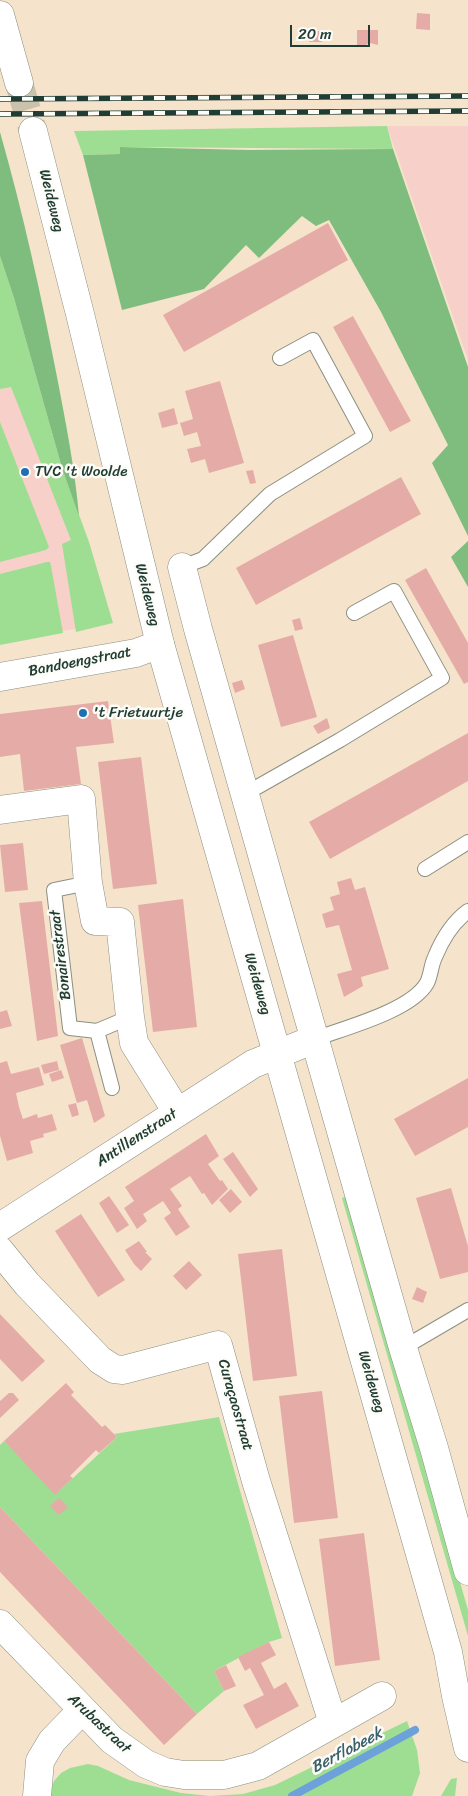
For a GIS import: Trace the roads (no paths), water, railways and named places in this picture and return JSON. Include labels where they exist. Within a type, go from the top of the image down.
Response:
[{"type":"street","points":[[0,15],[19,83]]},
{"type":"street","name":"Weideweg","points":[[32,131],[82,323],[160,644],[448,1652],[468,1748]]},
{"type":"street","points":[[182,567],[198,629],[468,1571]]},
{"type":"street","name":"Bandoengstraat","points":[[0,677],[136,653],[160,644]]},
{"type":"street","points":[[0,810],[81,799],[88,883],[96,921],[120,922],[134,1043],[176,1112]]},
{"type":"street","points":[[277,1054],[315,1039]]},
{"type":"street","name":"Antillenstraat","points":[[0,1227],[176,1112],[253,1064],[277,1054]]},
{"type":"street","name":"Curaçaostraat","points":[[0,1252],[27,1284],[100,1360],[114,1369],[123,1370],[218,1345],[261,1498],[332,1723]]},
{"type":"street","name":"Arubastraat","points":[[0,1624],[112,1740],[146,1764],[165,1772],[184,1775],[224,1775],[258,1766],[382,1696]]},
{"type":"street","name":"Weideweg","points":[[448,1652],[468,1681]]},
{"type":"street","points":[[37,1796],[40,1761],[52,1740],[82,1710]]},
{"type":"lane","points":[[182,567],[203,559],[270,494],[365,436],[313,340],[280,358]]},
{"type":"lane","points":[[246,794],[442,678],[394,591],[354,613]]},
{"type":"lane","points":[[425,869],[468,842]]},
{"type":"lane","name":"Bonairestraat","points":[[88,883],[54,890],[70,1028],[97,1031],[130,1017]]},
{"type":"lane","points":[[315,1039],[390,1012],[414,997],[427,984],[435,957],[457,920],[468,911]]},
{"type":"lane","points":[[97,1031],[112,1088]]},
{"type":"lane","points":[[403,1348],[468,1310]]},
{"type":"waterway","name":"Berflobeek","points":[[292,1796],[415,1730]]},
{"type":"tunnel","points":[[19,83],[33,131]]},
{"type":"railway","points":[[0,99],[468,96]]},
{"type":"railway","points":[[0,114],[468,111]]},
{"type":"place","name":"TVC 't Woolde","points":[[25,472]]},
{"type":"place","name":"'t Frietuurtje","points":[[83,713]]}]
